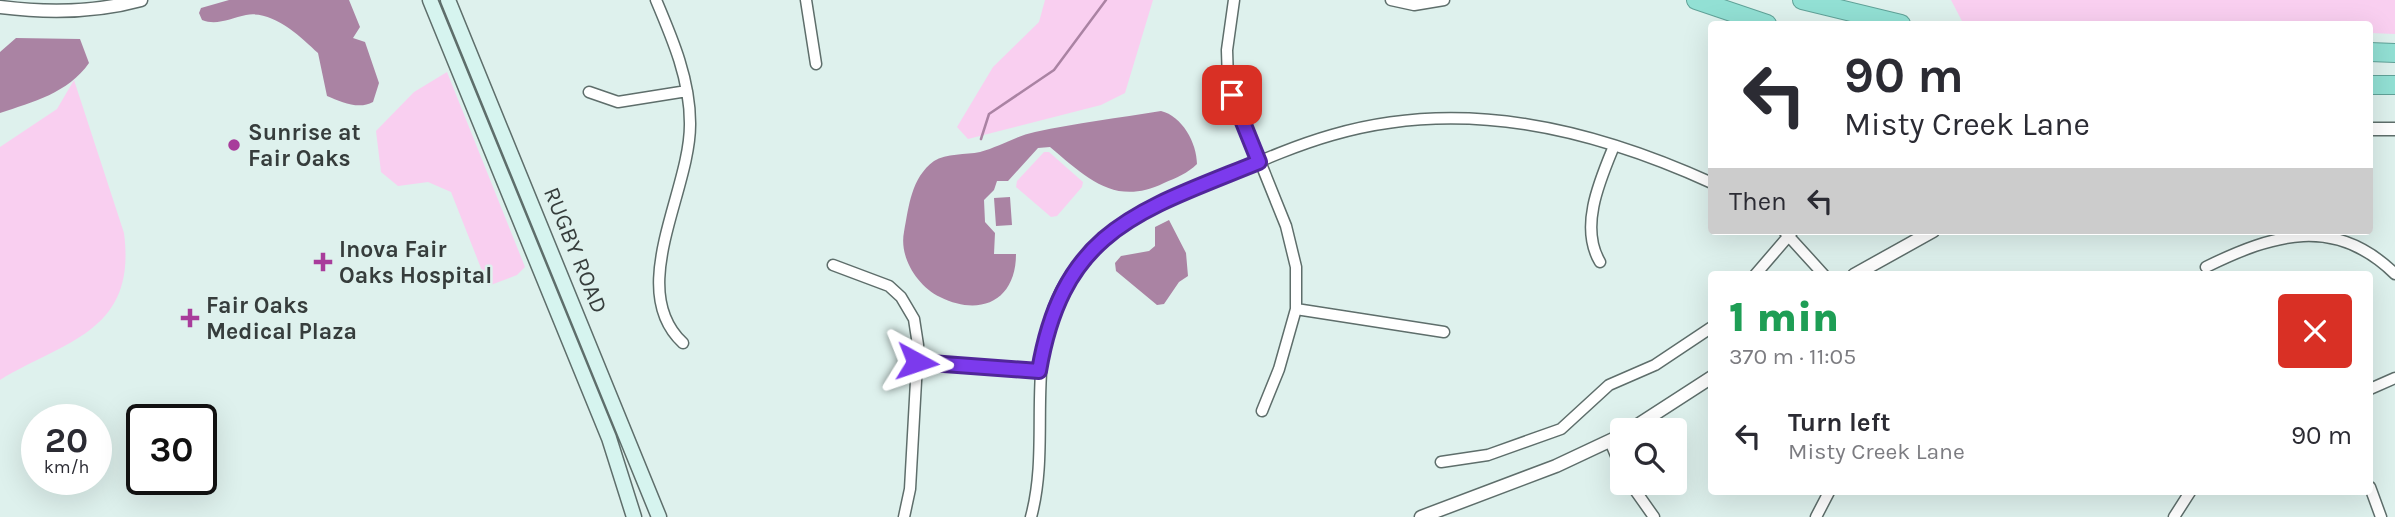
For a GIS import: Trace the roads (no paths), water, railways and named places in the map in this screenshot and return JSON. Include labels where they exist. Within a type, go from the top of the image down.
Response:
[{"type":"highway","points":[[1696,0],[1757,21]]},
{"type":"highway","points":[[1802,0],[1889,21]]},
{"type":"highway","points":[[2373,52],[2395,53]]},
{"type":"highway","points":[[2373,85],[2395,85]]},
{"type":"main road","name":"RUGBY ROAD","points":[[430,0],[609,438],[634,517]]},
{"type":"main road","name":"RUGBY ROAD","points":[[448,0],[659,517]]},
{"type":"street","points":[[0,7],[71,11],[112,8],[141,0]]},
{"type":"street","points":[[656,0],[679,56],[687,91],[690,123],[686,168],[660,261],[659,298],[663,314],[671,331],[683,343]]},
{"type":"street","points":[[806,0],[816,64]]},
{"type":"street","points":[[1234,0],[1227,58],[1228,82],[1286,226],[1294,257],[1296,309],[1279,369],[1262,411]]},
{"type":"street","points":[[1391,0],[1414,5],[1444,0]]},
{"type":"street","points":[[589,92],[618,102],[687,91]]},
{"type":"street","points":[[1031,517],[1039,459],[1039,371],[1054,308],[1070,276],[1092,248],[1136,214],[1259,162],[1334,134],[1382,124],[1439,118],[1533,123],[1614,146],[1708,181]]},
{"type":"street","points":[[2373,129],[2395,129]]},
{"type":"street","points":[[1600,262],[1591,233],[1596,194],[1614,146]]},
{"type":"street","points":[[1758,271],[1786,235]]},
{"type":"street","points":[[1791,235],[1821,271]]},
{"type":"street","points":[[1861,271],[1926,235]]},
{"type":"street","points":[[2206,267],[2274,239],[2305,235],[2350,244],[2381,261],[2395,274]]},
{"type":"street","points":[[833,265],[882,282],[901,297],[916,327],[917,362],[910,489],[904,517]]},
{"type":"street","points":[[1296,309],[1444,332]]},
{"type":"street","points":[[1441,462],[1488,456],[1561,429],[1609,384],[1655,365],[1708,330]]},
{"type":"street","points":[[917,362],[1039,371]]},
{"type":"street","points":[[2373,389],[2395,378]]},
{"type":"street","points":[[1649,418],[1708,380]]},
{"type":"street","points":[[1421,517],[1610,440]]},
{"type":"street","points":[[1638,495],[1654,517]]},
{"type":"street","points":[[1816,517],[1827,495]]},
{"type":"street","points":[[2174,517],[2188,495]]},
{"type":"street","points":[[2373,495],[2381,517]]},
{"type":"waterway","points":[[981,139],[989,114],[1054,70],[1106,0]]},
{"type":"place","name":"Sunrise at Fair Oaks","points":[[234,145]]},
{"type":"place","name":"Inova Fair Oaks Hospital","points":[[323,262]]},
{"type":"place","name":"Fair Oaks Medical Plaza","points":[[190,318]]}]
